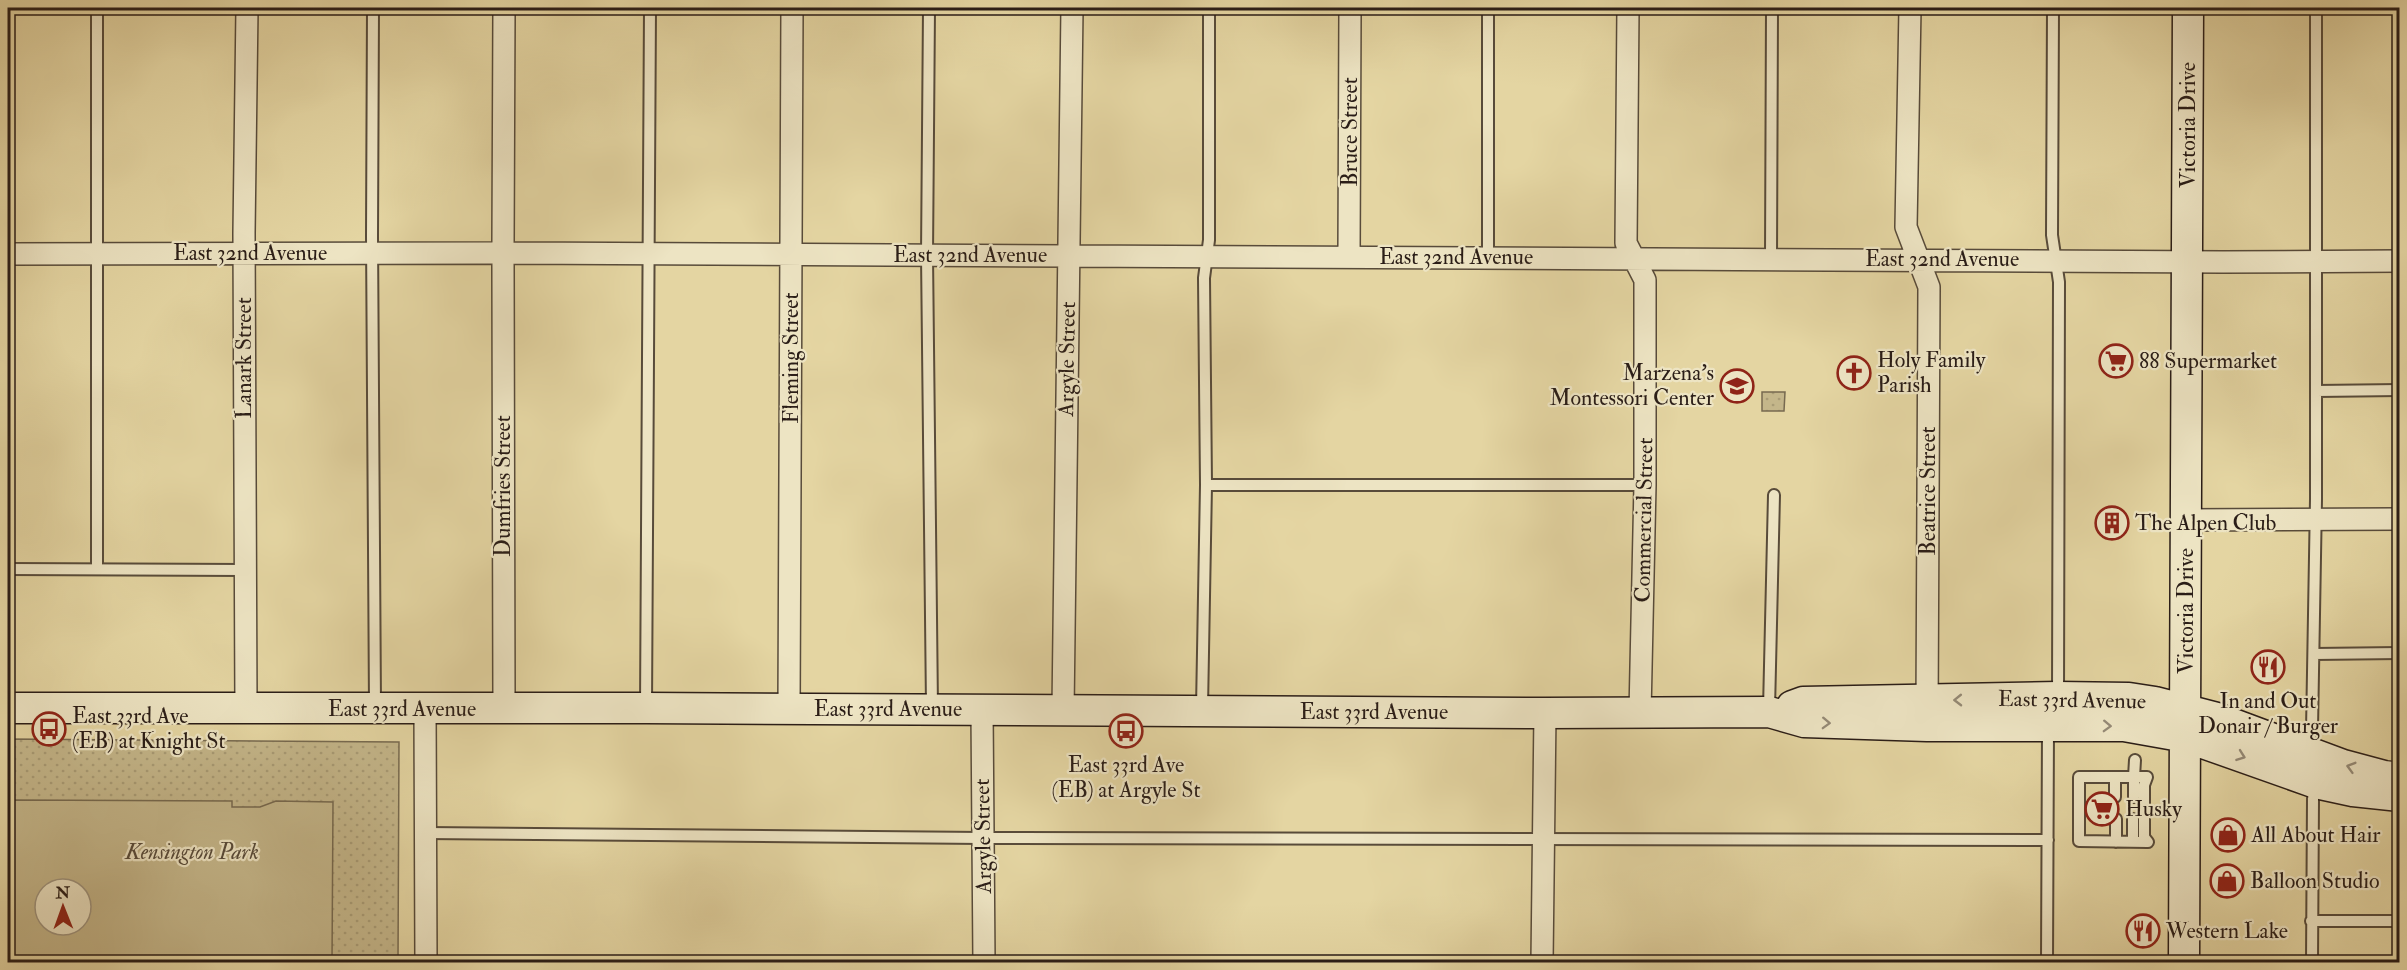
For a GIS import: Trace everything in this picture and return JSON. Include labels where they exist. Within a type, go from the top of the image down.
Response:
[{"type":"street","name":"Lanark Street","points":[[246,708],[244,253],[247,8]]},
{"type":"street","name":"Dumfries Street","points":[[504,8],[504,709]]},
{"type":"street","name":"Fleming Street","points":[[789,709],[792,8]]},
{"type":"street","name":"Argyle Street","points":[[1063,710],[1072,8]]},
{"type":"street","name":"Bruce Street","points":[[1350,8],[1350,257]]},
{"type":"street","name":"Commercial Street","points":[[1628,8],[1626,243],[1645,280],[1645,485],[1640,713]]},
{"type":"street","name":"Beatrice Street","points":[[1910,8],[1906,227],[1929,286],[1927,713]]},
{"type":"street","name":"Victoria Drive","points":[[2184,963],[2188,8]]},
{"type":"street","name":"East 32nd Avenue","points":[[8,254],[649,253],[2400,261]]},
{"type":"street","points":[[2186,520],[2400,519]]},
{"type":"street","name":"East 33rd Avenue","points":[[1927,713],[2058,697],[2129,698],[2316,783],[2353,791],[2400,796]]},
{"type":"street","name":"East 33rd Avenue","points":[[8,708],[646,708],[1640,713],[1769,712],[1803,702],[2048,726],[2124,726],[2227,721],[2304,752],[2384,776],[2400,778]]},
{"type":"street","points":[[425,709],[426,963]]},
{"type":"street","name":"Argyle Street","points":[[982,710],[984,963]]},
{"type":"street","points":[[1542,963],[1545,713]]},
{"type":"lane","points":[[97,8],[97,569]]},
{"type":"lane","points":[[373,8],[375,709]]},
{"type":"lane","points":[[646,708],[650,8]]},
{"type":"lane","points":[[929,8],[927,255],[932,710]]},
{"type":"lane","points":[[1202,711],[1206,485],[1204,278],[1209,240],[1209,8]]},
{"type":"lane","points":[[1488,8],[1488,257]]},
{"type":"lane","points":[[1771,258],[1772,8]]},
{"type":"lane","points":[[2053,8],[2052,235],[2059,302],[2058,697]]},
{"type":"lane","points":[[2304,752],[2312,730],[2314,654],[2316,8]]},
{"type":"lane","points":[[2316,391],[2400,390]]},
{"type":"lane","points":[[1206,485],[1645,485]]},
{"type":"lane","points":[[1769,712],[1774,495]]},
{"type":"lane","points":[[8,569],[246,570]]},
{"type":"lane","points":[[2314,654],[2400,653]]},
{"type":"lane","points":[[2047,963],[2048,726]]},
{"type":"lane","points":[[2134,796],[2135,760]]},
{"type":"lane","points":[[2079,777],[2134,777],[2147,777],[2144,785],[2144,837],[2148,842],[2079,841],[2079,777]]},
{"type":"lane","points":[[2115,777],[2115,796]]},
{"type":"lane","points":[[2312,963],[2313,799],[2316,783]]},
{"type":"lane","points":[[2116,819],[2116,842]]},
{"type":"lane","points":[[2133,819],[2133,842]]},
{"type":"lane","points":[[425,833],[983,838],[2048,840]]},
{"type":"lane","points":[[2311,921],[2400,921]]},
{"type":"green space","points":[[1762,392],[1785,392],[1784,411],[1762,411]]},
{"type":"green space","name":"Kensington Park","points":[[8,739],[399,742],[398,962],[8,962]]},
{"type":"green space","points":[[15,800],[232,801],[232,807],[260,807],[276,801],[333,802],[332,962],[10,962],[11,807]]},
{"type":"place","name":"88 Supermarket","points":[[2116,361]]},
{"type":"place","name":"Holy Family Parish","points":[[1854,373]]},
{"type":"place","name":"Marzena's Montessori Center","points":[[1737,386]]},
{"type":"place","name":"The Alpen Club","points":[[2112,523]]},
{"type":"place","name":"In and Out Donair / Burger","points":[[2268,667]]},
{"type":"place","name":"East 33rd Ave (EB) at Knight St","points":[[49,729]]},
{"type":"place","name":"East 33rd Ave (EB) at Argyle St","points":[[1126,731]]},
{"type":"place","name":"Husky","points":[[2102,809]]},
{"type":"place","name":"All About Hair","points":[[2228,835]]},
{"type":"place","name":"Balloon Studio","points":[[2227,881]]},
{"type":"place","name":"Western Lake","points":[[2143,931]]}]
